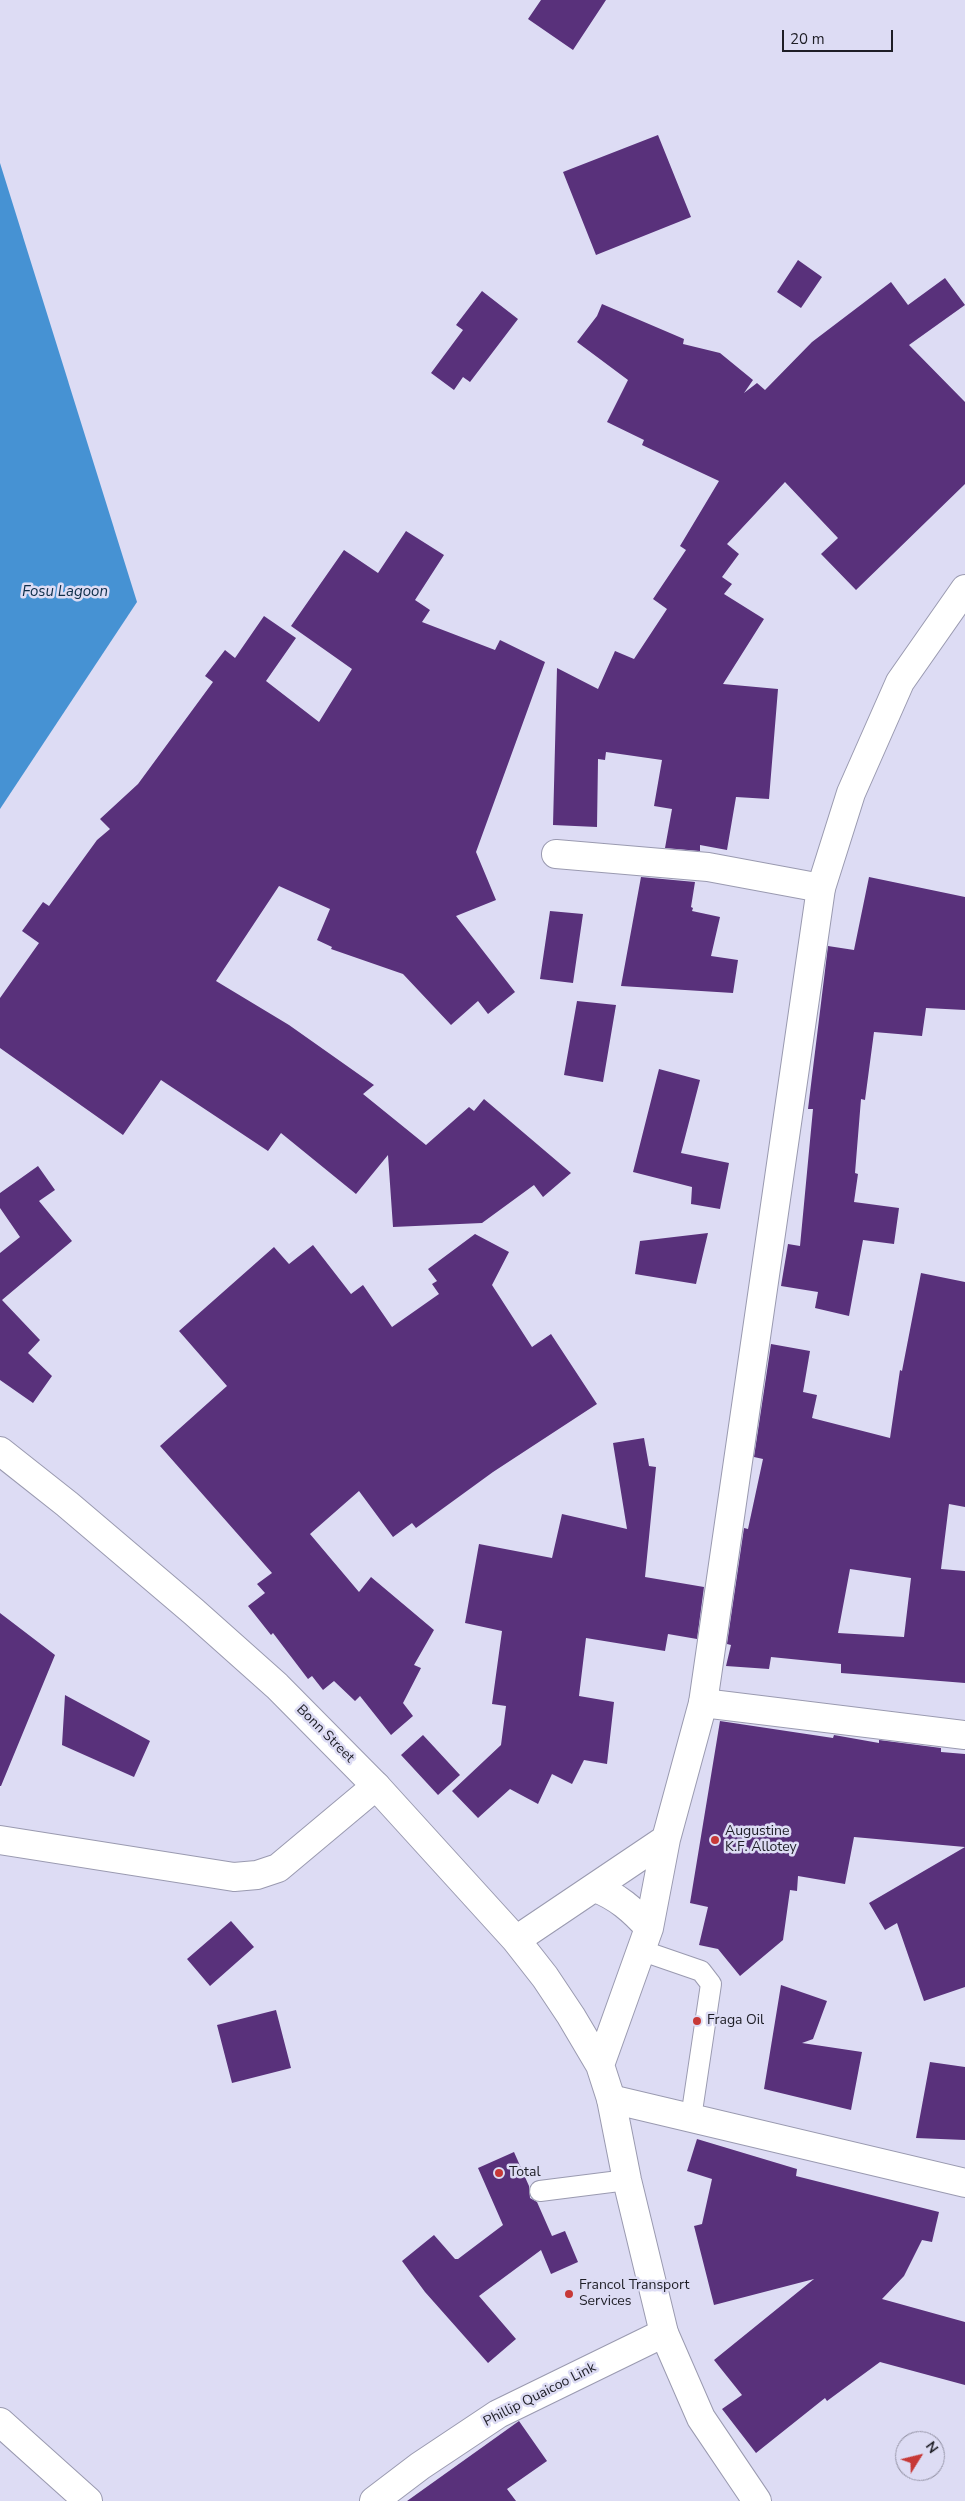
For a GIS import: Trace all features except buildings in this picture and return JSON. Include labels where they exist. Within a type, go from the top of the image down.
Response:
[{"type":"street","points":[[600,2065],[646,1940],[666,1839],[703,1703],[821,888],[851,794],[900,682],[965,589]]},
{"type":"street","points":[[556,854],[708,867],[821,888]]},
{"type":"street","name":"Bonn Street","points":[[0,1451],[67,1504],[194,1612],[277,1686],[376,1786],[516,1940],[545,1977],[600,2065],[610,2099],[627,2180],[664,2333],[701,2418],[757,2501]]},
{"type":"street","points":[[703,1703],[965,1735]]},
{"type":"street","points":[[0,1840],[234,1877],[257,1875],[278,1868],[376,1786]]},
{"type":"street","points":[[516,1940],[666,1839]]},
{"type":"street","points":[[595,1888],[610,1894],[627,1906],[646,1940]]},
{"type":"street","points":[[610,2099],[965,2183]]},
{"type":"street","name":"Phillip Quaicoo Link","points":[[374,2501],[420,2466],[498,2414],[664,2333]]},
{"type":"street","points":[[0,2422],[88,2501]]},
{"type":"lane","points":[[646,1940],[701,1971],[711,1984],[691,2118]]},
{"type":"lane","points":[[540,2191],[627,2180]]},
{"type":"water","name":"Fosu Lagoon","points":[[0,163],[137,602],[0,809]]},
{"type":"place","name":"Augustine K.F. Allotey","points":[[715,1840]]},
{"type":"place","name":"Fraga Oil","points":[[697,2021]]},
{"type":"place","name":"Total","points":[[499,2173]]},
{"type":"place","name":"Francol Transport Services","points":[[569,2294]]}]
